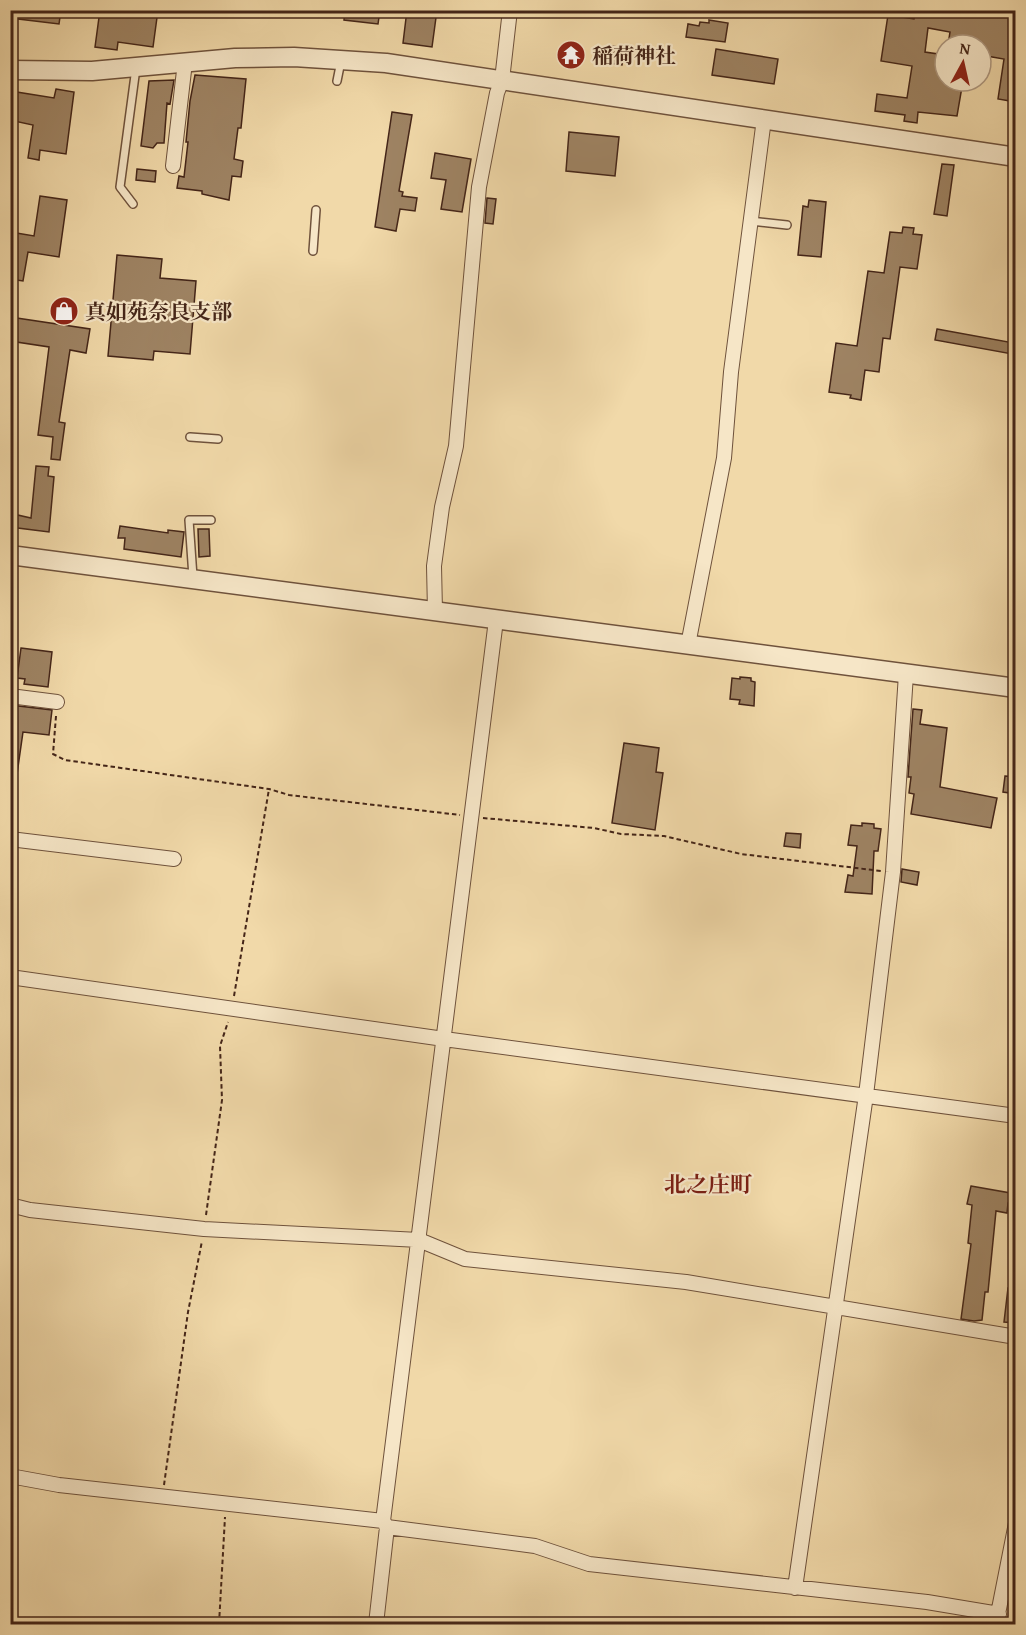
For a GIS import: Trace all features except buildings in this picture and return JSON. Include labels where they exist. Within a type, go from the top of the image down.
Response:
[{"type":"street","points":[[435,611],[434,566],[442,507],[456,446],[479,187],[497,93],[502,80],[510,10]]},
{"type":"street","points":[[10,70],[92,71],[235,58],[341,59],[502,80],[1016,157]]},
{"type":"street","points":[[173,166],[185,62]]},
{"type":"street","points":[[688,645],[724,458],[731,372],[764,119]]},
{"type":"street","points":[[10,555],[1016,688]]},
{"type":"street","points":[[376,1624],[385,1524],[496,620]]},
{"type":"street","points":[[795,1588],[866,1095],[893,872],[906,674]]},
{"type":"street","points":[[10,696],[57,702]]},
{"type":"street","points":[[10,838],[174,859]]},
{"type":"street","points":[[10,977],[231,1010],[1016,1116]]},
{"type":"street","points":[[10,1205],[30,1210],[204,1229],[419,1240],[465,1259],[686,1282],[1016,1337]]},
{"type":"street","points":[[10,1476],[59,1485],[385,1524],[535,1546],[589,1564],[927,1602],[998,1619],[1016,1523]]},
{"type":"lane","points":[[338,81],[341,59]]},
{"type":"lane","points":[[133,204],[120,188],[136,67]]},
{"type":"lane","points":[[313,251],[316,210]]},
{"type":"lane","points":[[751,221],[787,225]]},
{"type":"lane","points":[[190,437],[218,439]]},
{"type":"lane","points":[[193,578],[189,520],[211,520]]},
{"type":"path","points":[[57,702],[53,754],[65,760],[269,789],[289,795],[471,817],[594,828],[621,834],[664,836],[741,854],[893,872]]},
{"type":"path","points":[[163,1497],[188,1312],[204,1229],[222,1100],[220,1046],[231,1010],[269,789]]},
{"type":"path","points":[[219,1624],[225,1504]]},
{"type":"place","name":"稲荷神社","points":[[571,55]]},
{"type":"place","name":"真如苑奈良支部","points":[[64,311]]},
{"type":"district","name":"北之庄町","points":[[708,1184]]}]
